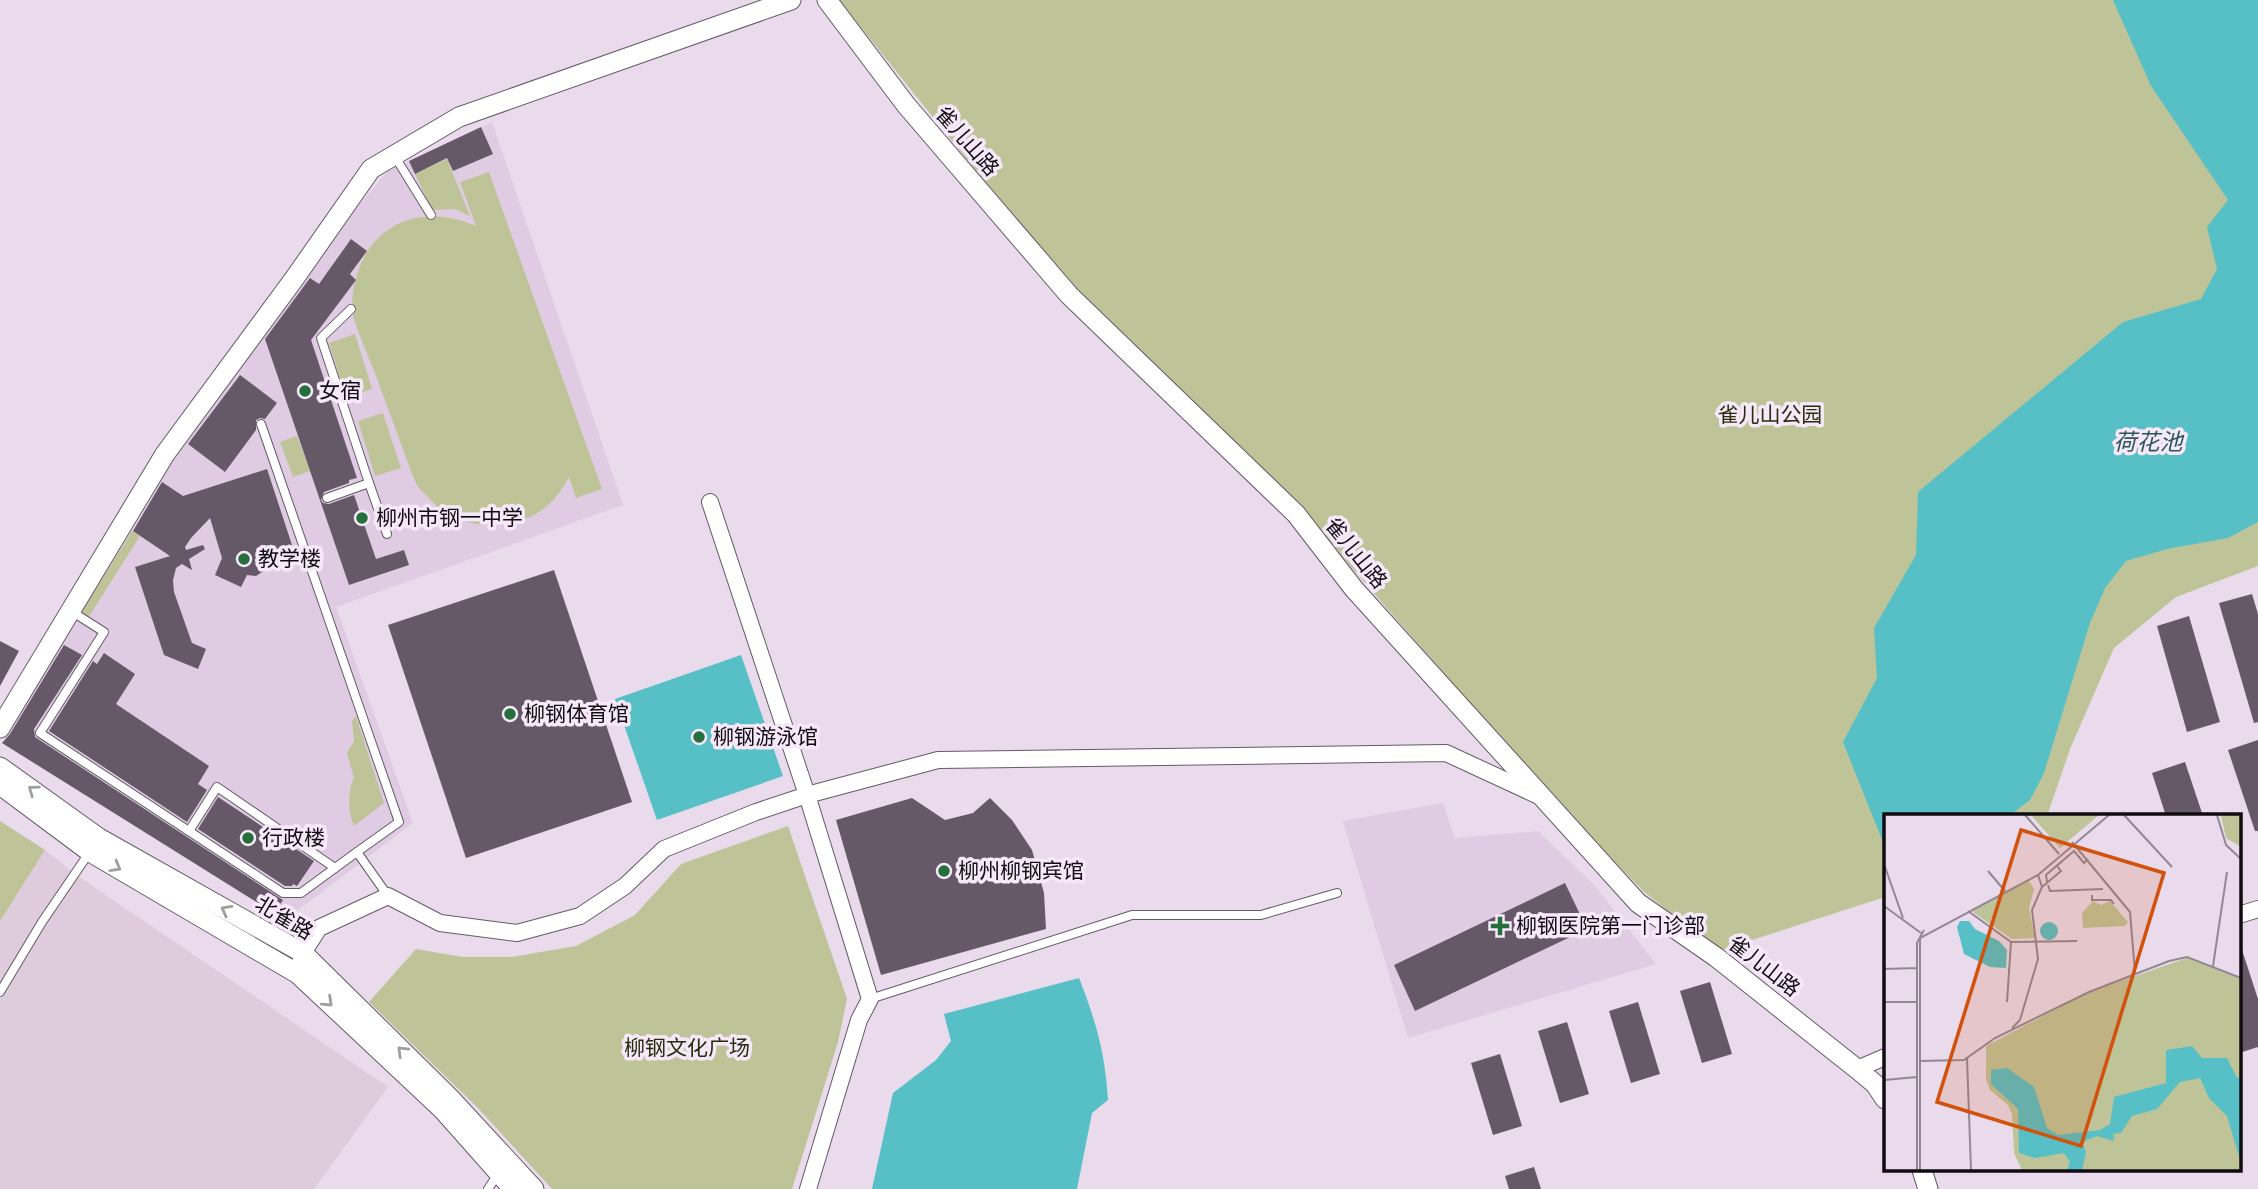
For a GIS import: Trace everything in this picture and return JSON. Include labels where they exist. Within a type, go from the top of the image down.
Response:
[{"type":"street","points":[[0,728],[165,454],[371,169],[459,117],[791,0]]},
{"type":"street","name":"雀儿山路","points":[[827,0],[906,105],[1069,295],[1296,514],[1354,589],[1638,903],[1716,957],[1875,1084],[1884,1098]]},
{"type":"street","points":[[710,502],[807,795],[870,999],[859,1020],[808,1189]]},
{"type":"street","points":[[298,974],[303,953],[319,928],[388,895],[440,923],[517,933],[580,916],[625,886],[664,849],[807,795],[938,760],[1446,753],[1542,797]]},
{"type":"street","name":"北雀路","points":[[0,767],[94,845],[303,953],[449,1097],[498,1175],[534,1189]]},
{"type":"street","name":"北雀路","points":[[0,785],[298,974],[442,1109],[513,1189]]},
{"type":"street","points":[[2240,915],[2258,909]]},
{"type":"street","points":[[1857,1069],[1884,1057]]},
{"type":"street","points":[[1923,1172],[1928,1189]]},
{"type":"lane","points":[[394,155],[431,215]]},
{"type":"lane","points":[[351,309],[321,338],[387,534]]},
{"type":"lane","points":[[71,611],[104,632],[40,733],[283,892],[301,893],[399,822],[261,424]]},
{"type":"lane","points":[[327,498],[369,483]]},
{"type":"lane","points":[[189,831],[218,787],[335,868]]},
{"type":"lane","points":[[0,992],[42,922],[94,845]]},
{"type":"lane","points":[[357,852],[388,895]]},
{"type":"lane","points":[[870,999],[1132,915],[1261,915],[1337,893]]},
{"type":"shaded area","name":"柳州市钢一中学","points":[[492,122],[623,505],[336,607],[413,823],[285,920],[2,743],[193,427],[339,228],[388,171]]},
{"type":"shaded area","name":"柳钢医院第一门诊部","points":[[1443,803],[1455,838],[1538,831],[1596,887],[1656,964],[1408,1038],[1343,821]]},
{"type":"shaded area","points":[[45,850],[75,874],[388,1087],[314,1189],[0,1189],[0,921]]},
{"type":"green space","name":"雀儿山公园","points":[[839,0],[2258,0],[2258,566],[2176,597],[2114,648],[2070,749],[2048,814],[1884,814],[1884,897],[1718,951],[1643,891],[1547,791],[1300,509],[1073,292]]},
{"type":"green space","points":[[447,159],[470,216],[455,209],[432,210],[415,174]]},
{"type":"green space","points":[[489,172],[602,489],[576,498],[569,477],[545,508],[519,521],[497,525],[475,524],[454,517],[436,505],[417,485],[358,330],[352,306],[355,281],[363,259],[375,242],[390,228],[408,220],[429,216],[452,218],[476,226],[460,182]]},
{"type":"green space","points":[[355,334],[372,389],[346,397],[329,343]]},
{"type":"green space","points":[[383,413],[401,468],[375,476],[358,421]]},
{"type":"green space","points":[[297,436],[310,471],[293,477],[280,442]]},
{"type":"green space","points":[[132,531],[140,536],[88,618],[81,613]]},
{"type":"green space","points":[[356,716],[384,803],[354,826],[349,802],[354,778],[347,753],[354,741],[352,721]]},
{"type":"green space","points":[[0,821],[45,850],[0,921]]},
{"type":"green space","name":"柳钢文化广场","points":[[788,826],[847,999],[838,1042],[792,1189],[552,1189],[478,1108],[369,1002],[416,949],[463,957],[512,957],[576,946],[635,915],[681,864]]},
{"type":"water","name":"荷花池","points":[[2113,0],[2258,0],[2258,522],[2228,538],[2167,549],[2126,561],[2105,588],[2090,623],[2044,773],[2030,800],[2012,814],[1884,814],[1884,844],[1843,742],[1877,678],[1874,628],[1916,555],[1918,492],[2123,322],[2201,299],[2217,269],[2207,227],[2228,200],[2151,86]]},
{"type":"water","name":"柳钢游泳馆","points":[[741,655],[783,776],[657,820],[615,699]]},
{"type":"water","points":[[1079,978],[1099,1037],[1108,1100],[1092,1113],[1077,1189],[872,1189],[893,1093],[936,1060],[951,1041],[944,1014]]},
{"type":"building","points":[[481,127],[493,154],[453,171],[447,158],[415,174],[409,161]]},
{"type":"building","points":[[351,239],[367,251],[350,274],[356,280],[311,340],[357,478],[324,492],[321,500],[329,504],[354,495],[376,559],[404,550],[409,565],[349,585],[265,339],[310,278],[319,284]]},
{"type":"building","points":[[240,375],[277,403],[265,419],[256,420],[256,430],[225,472],[188,444]]},
{"type":"building","name":"教学楼","points":[[267,469],[292,545],[268,553],[265,570],[256,576],[247,575],[241,587],[215,575],[222,558],[210,518],[185,547],[186,550],[203,545],[205,549],[189,559],[192,570],[182,564],[176,568],[173,580],[174,592],[192,643],[206,649],[198,669],[164,655],[135,567],[170,556],[133,531],[162,482],[183,496]]},
{"type":"building","name":"柳钢体育馆","points":[[554,570],[632,802],[466,858],[388,625]]},
{"type":"building","points":[[2252,594],[2258,614],[2258,722],[2254,723],[2219,603]]},
{"type":"building","points":[[2189,616],[2220,722],[2187,732],[2157,626]]},
{"type":"building","points":[[0,641],[19,651],[0,686]]},
{"type":"building","points":[[64,645],[82,655],[34,729],[35,737],[283,900],[274,913],[2,743]]},
{"type":"building","points":[[104,653],[135,674],[116,704],[209,766],[198,784],[207,790],[187,822],[49,731],[93,661],[97,664]]},
{"type":"building","points":[[2258,740],[2258,831],[2255,831],[2228,750]]},
{"type":"building","points":[[2185,762],[2202,814],[2165,814],[2152,773]]},
{"type":"building","name":"行政楼","points":[[218,797],[314,861],[297,886],[285,886],[198,829]]},
{"type":"building","name":"柳州柳钢宾馆","points":[[912,798],[945,820],[973,813],[990,798],[1012,820],[1032,850],[1044,893],[1046,929],[881,975],[836,820]]},
{"type":"building","points":[[1565,883],[1587,929],[1415,1011],[1394,965]]},
{"type":"building","points":[[2240,950],[2258,999],[2258,1047],[2240,1053]]},
{"type":"building","points":[[1710,982],[1732,1054],[1702,1063],[1680,991]]},
{"type":"building","points":[[1638,1002],[1660,1074],[1631,1083],[1609,1011]]},
{"type":"building","points":[[1567,1022],[1589,1094],[1560,1103],[1538,1031]]},
{"type":"building","points":[[1500,1054],[1522,1126],[1493,1135],[1471,1063]]},
{"type":"building","points":[[1534,1167],[1541,1189],[1509,1189],[1505,1176]]},
{"type":"place","name":"女宿","points":[[305,391]]},
{"type":"place","name":"柳州市钢一中学","points":[[362,518]]},
{"type":"place","name":"教学楼","points":[[244,559]]},
{"type":"place","name":"柳钢体育馆","points":[[510,714]]},
{"type":"place","name":"柳钢游泳馆","points":[[699,737]]},
{"type":"place","name":"行政楼","points":[[248,838]]},
{"type":"place","name":"柳州柳钢宾馆","points":[[944,871]]},
{"type":"place","name":"柳钢医院第一门诊部","points":[[1500,926]]}]
